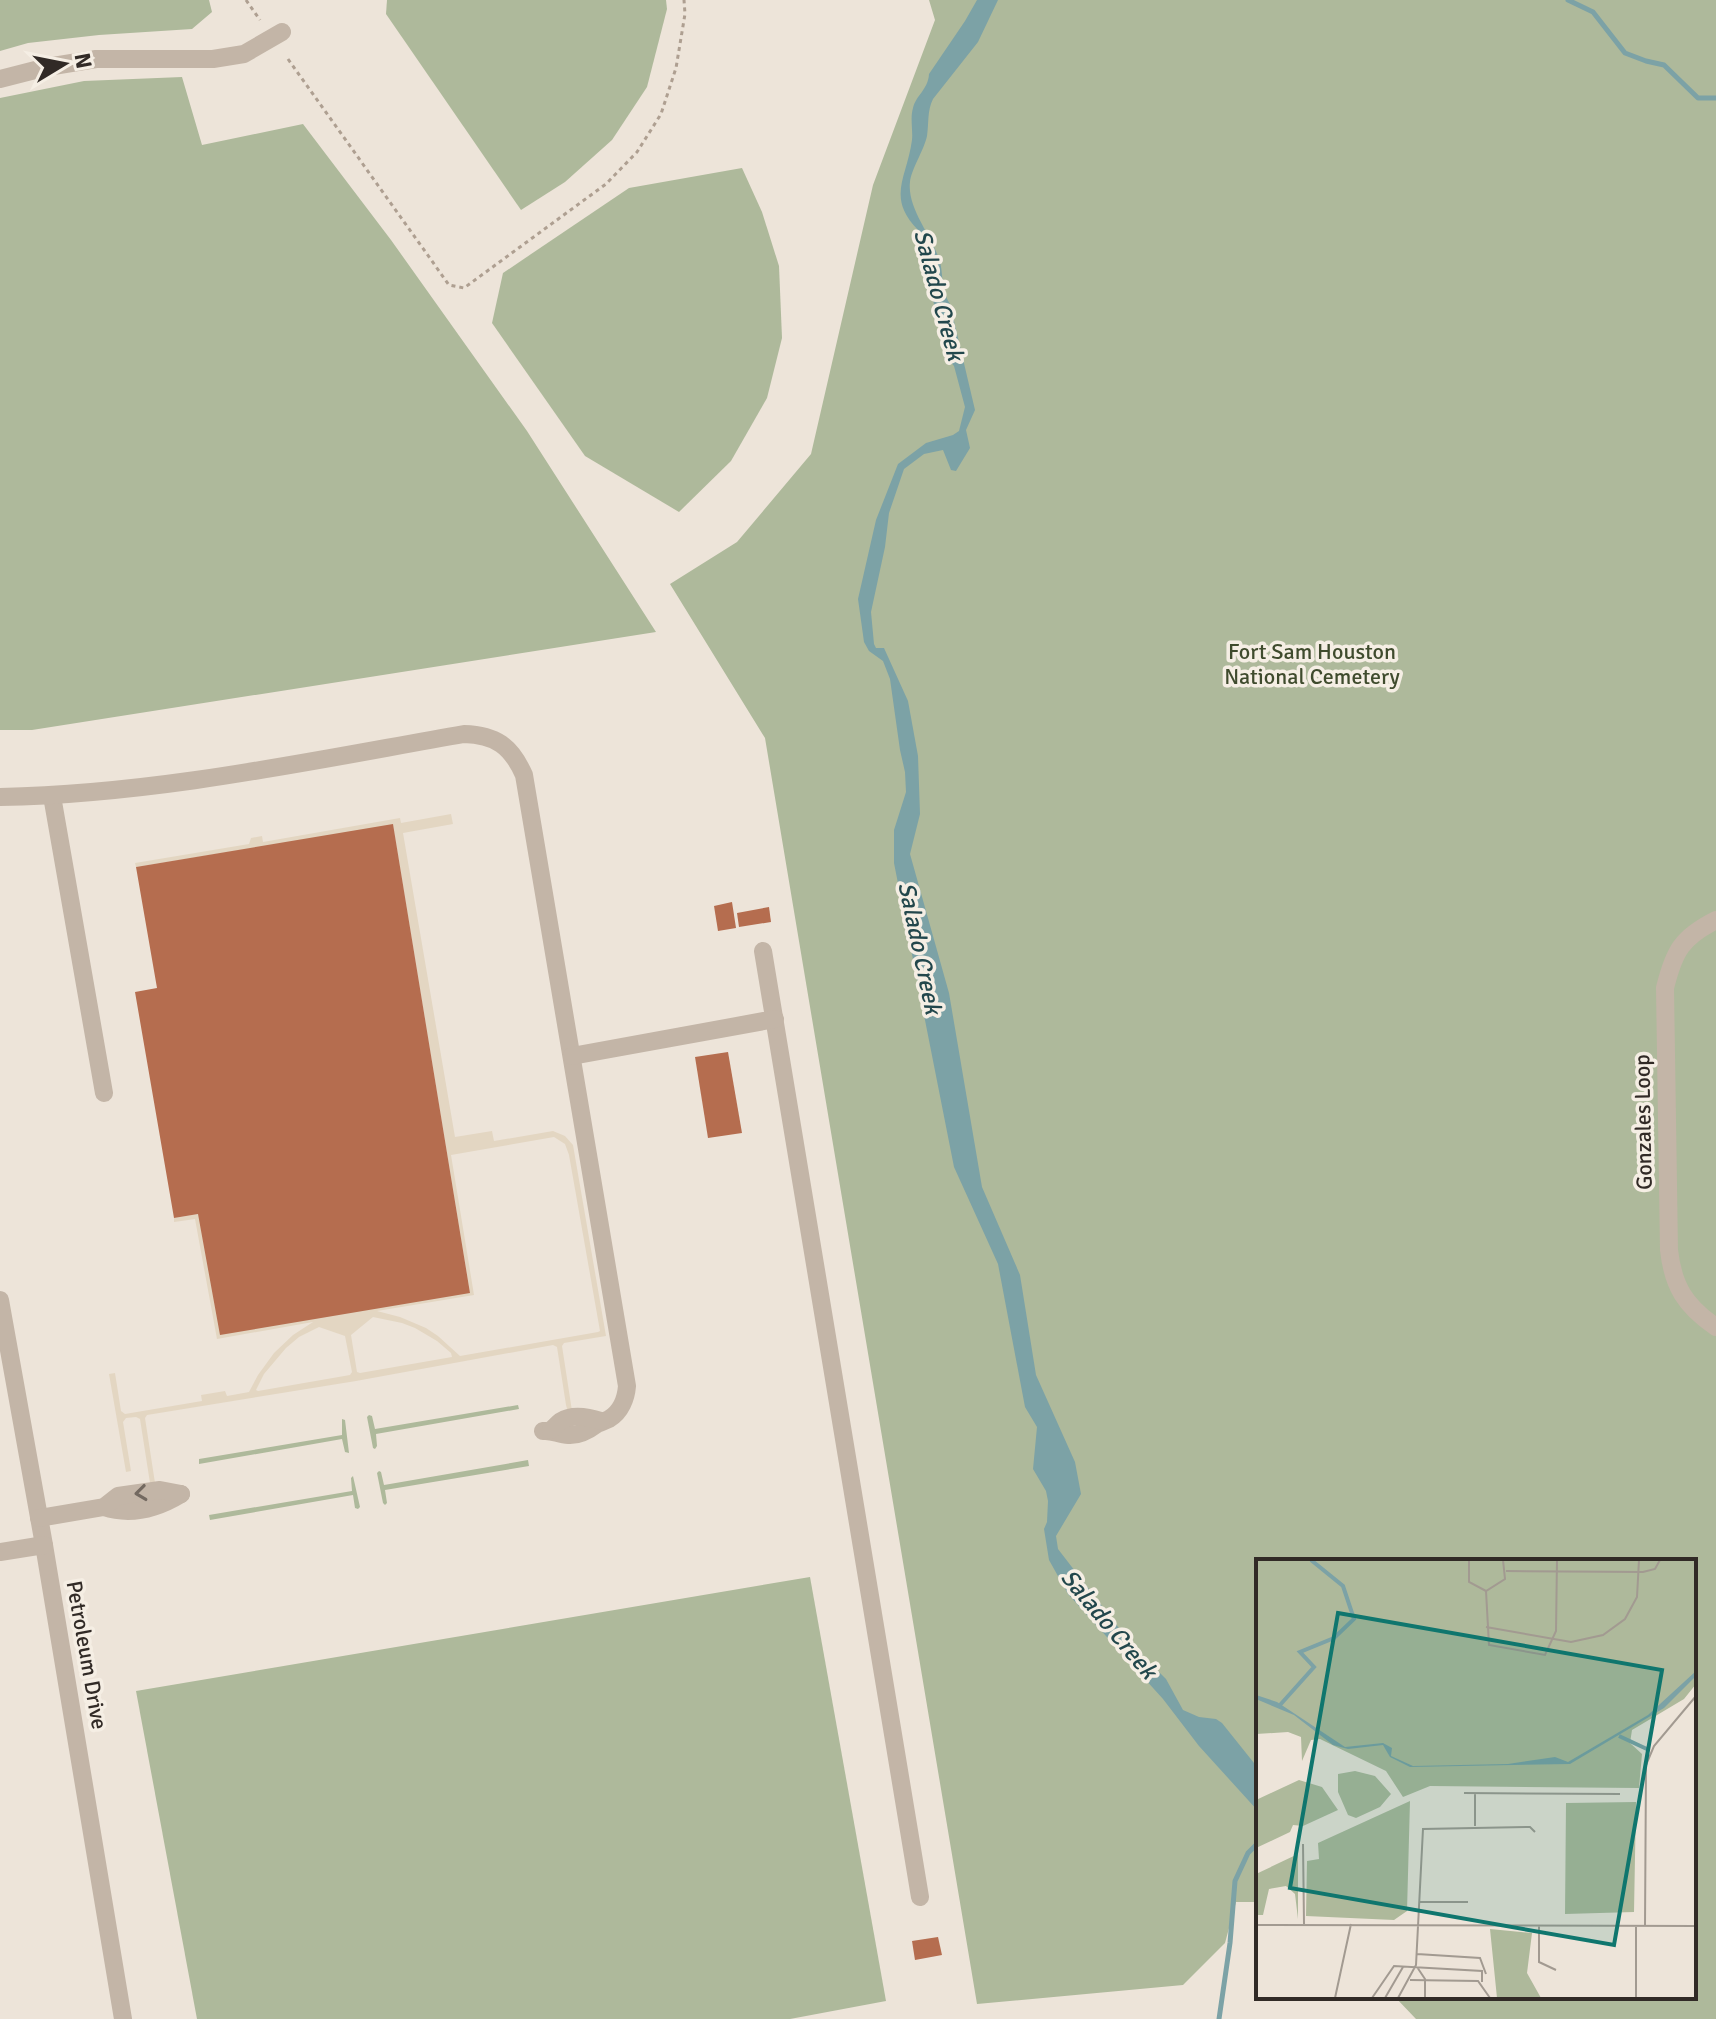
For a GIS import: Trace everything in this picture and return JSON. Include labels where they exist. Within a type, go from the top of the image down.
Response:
[{"type":"street","points":[[0,79],[96,59],[213,59],[244,54],[282,32]]},
{"type":"street","points":[[0,797],[52,796],[168,785],[464,734],[493,739],[517,759],[524,775],[627,1386],[619,1409],[590,1431],[566,1435],[547,1431]]},
{"type":"street","points":[[52,796],[104,1093]]},
{"type":"street","name":"Gonzales Loop","points":[[1716,920],[1697,930],[1682,944],[1671,965],[1665,988],[1669,1250],[1672,1273],[1683,1296],[1697,1314],[1716,1327]]},
{"type":"street","points":[[763,951],[920,1897]]},
{"type":"street","points":[[572,1056],[775,1019]]},
{"type":"street","name":"Petroleum Drive","points":[[0,1300],[123,2019]]},
{"type":"street","points":[[39,1518],[104,1507]]},
{"type":"street","points":[[0,1552],[44,1545]]},
{"type":"path","points":[[246,0],[260,20]]},
{"type":"path","points":[[288,59],[449,285],[464,288],[606,184],[637,152],[661,114],[676,68],[685,14],[684,0]]},
{"type":"green space","points":[[0,0],[209,0],[212,12],[192,29],[28,43],[0,51]]},
{"type":"green space","points":[[387,0],[666,0],[667,9],[647,87],[612,140],[565,182],[521,210],[386,14]]},
{"type":"green space","name":"Fort Sam Houston National Cemetery","points":[[929,0],[1716,0],[1716,2019],[1416,2019],[1397,1999],[1696,1999],[1696,1559],[1256,1559],[1256,1902],[1236,1902],[1225,1943],[1183,1985],[977,2004],[765,738],[670,584],[737,542],[811,454],[873,185],[935,20]]},
{"type":"green space","points":[[182,77],[202,145],[303,124],[391,240],[527,431],[656,632],[32,730],[0,730],[0,98],[84,81]]},
{"type":"green space","points":[[742,168],[762,212],[779,266],[782,338],[767,398],[731,461],[679,512],[585,456],[492,323],[503,273],[629,188]]},
{"type":"green space","points":[[518,1405],[519,1409],[376,1434],[375,1449],[367,1417],[372,1416],[375,1429]]},
{"type":"green space","points":[[342,1419],[345,1420],[349,1453],[345,1452],[342,1439],[199,1464],[199,1459],[342,1435]]},
{"type":"green space","points":[[528,1460],[529,1466],[385,1490],[385,1505],[377,1473],[381,1472],[384,1485]]},
{"type":"green space","points":[[353,1476],[358,1509],[355,1508],[353,1495],[210,1520],[209,1515],[352,1491]]},
{"type":"green space","points":[[810,1577],[886,2001],[790,2019],[197,2019],[136,1691]]},
{"type":"shaded area","points":[[451,814],[453,824],[403,833],[455,1137],[492,1131],[494,1141],[553,1131],[565,1136],[573,1145],[606,1336],[564,1343],[562,1346],[572,1411],[568,1412],[557,1347],[553,1345],[147,1415],[155,1483],[150,1483],[140,1419],[136,1417],[126,1418],[123,1422],[131,1471],[126,1472],[109,1374],[115,1373],[121,1411],[125,1414],[202,1401],[201,1395],[225,1391],[227,1396],[249,1392],[274,1353],[313,1322],[217,1339],[195,1219],[174,1222],[174,1218],[198,1214],[470,1293],[393,825],[136,867],[135,863],[249,844],[251,838],[262,836],[263,842],[400,818],[401,823]],"holes":[[[554,1137],[565,1144],[569,1155],[600,1331],[460,1356],[426,1328],[377,1311],[474,1295],[451,1155]],[[373,1317],[402,1323],[437,1341],[452,1357],[360,1373],[357,1372],[351,1335]],[[319,1327],[345,1336],[350,1375],[256,1390],[264,1374],[299,1337]]]},
{"type":"water","name":"Salado Creek","points":[[977,0],[998,0],[978,42],[933,99],[927,136],[913,172],[910,191],[915,211],[940,262],[944,291],[950,304],[975,410],[966,430],[970,448],[956,471],[951,470],[943,450],[924,454],[904,469],[889,513],[871,612],[874,644],[876,648],[884,648],[908,701],[918,756],[920,814],[910,854],[949,993],[982,1187],[1020,1275],[1036,1375],[1075,1462],[1081,1494],[1056,1536],[1058,1549],[1132,1645],[1166,1679],[1183,1710],[1222,1723],[1256,1766],[1256,1809],[1068,1594],[1049,1560],[1044,1529],[1048,1501],[1046,1491],[1033,1469],[1037,1427],[1025,1407],[998,1264],[954,1167],[894,863],[894,830],[906,792],[905,772],[890,679],[883,661],[869,651],[864,642],[858,599],[876,520],[898,464],[926,443],[959,431],[965,407],[939,328],[918,230],[903,207],[901,187],[910,153],[915,103],[929,74]]},
{"type":"building","points":[[393,824],[470,1293],[220,1335],[198,1214],[174,1218],[135,992],[157,988],[136,867]]},
{"type":"building","points":[[732,902],[736,928],[718,931],[714,906]]},
{"type":"building","points":[[769,907],[771,922],[739,927],[737,913]]},
{"type":"building","points":[[728,1052],[742,1133],[708,1138],[695,1057]]},
{"type":"building","points":[[938,1937],[942,1955],[915,1960],[912,1941]]},
{"type":"waterway","points":[[1568,0],[1593,12],[1625,53],[1664,65],[1698,98],[1716,98]]},
{"type":"waterway","points":[[1219,2019],[1235,1881],[1248,1853],[1256,1845]]}]
